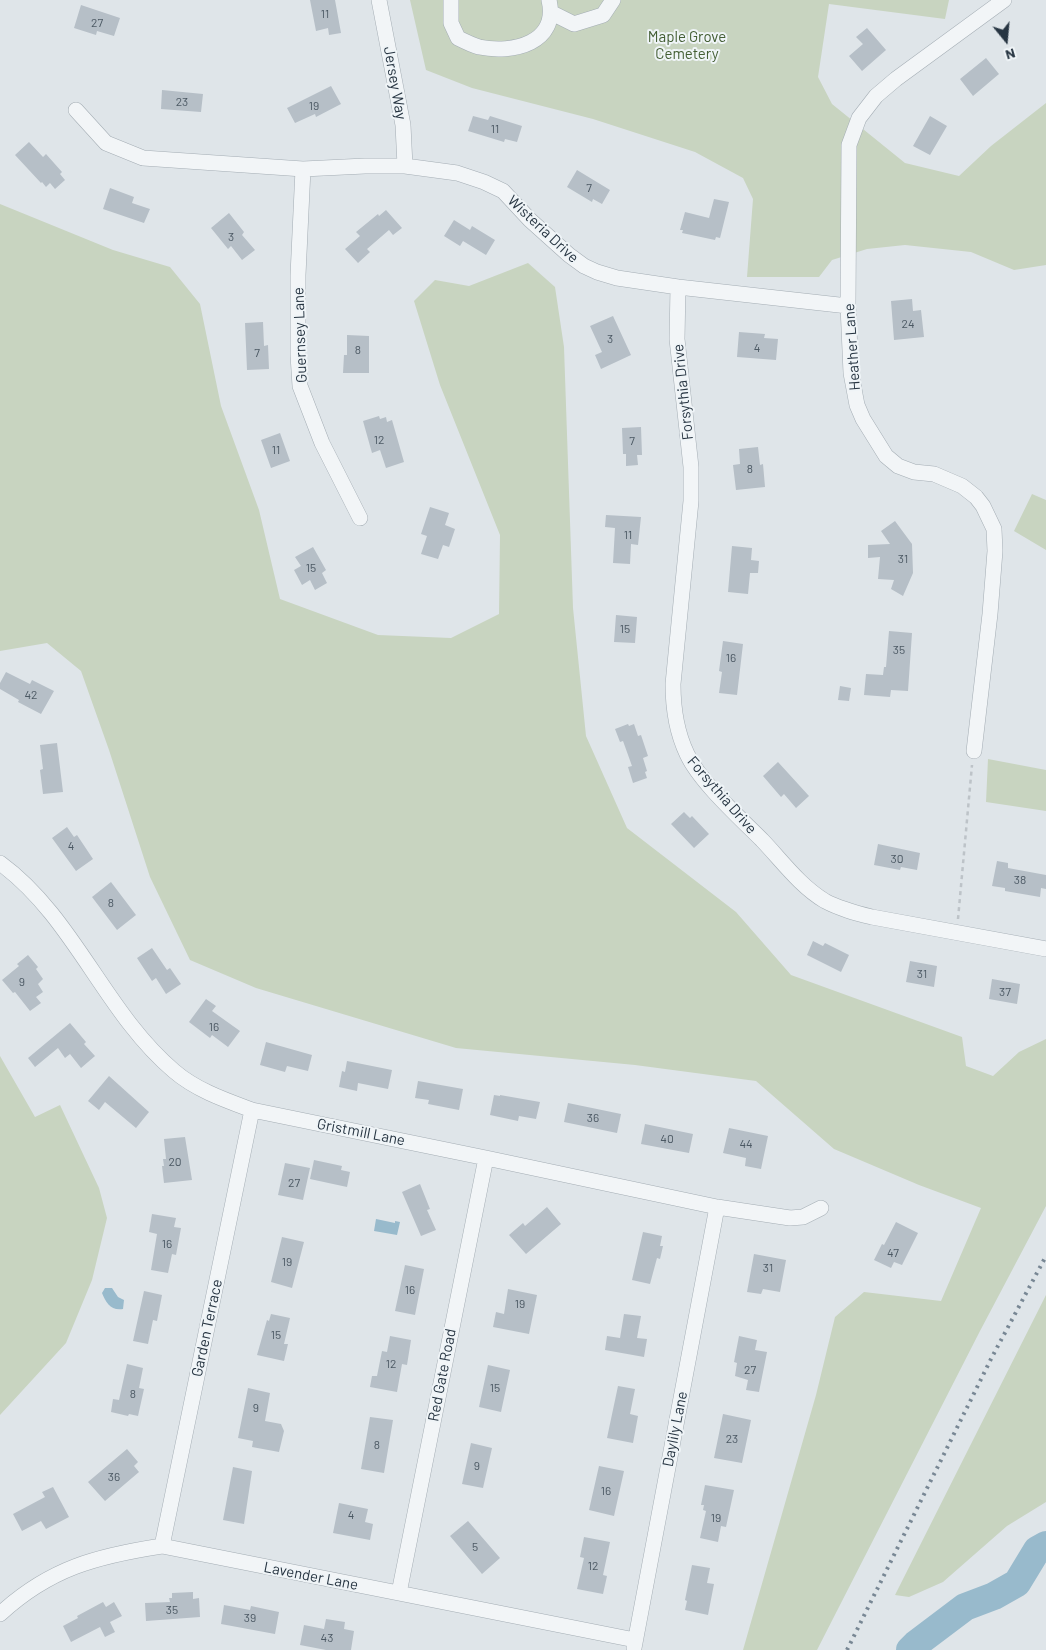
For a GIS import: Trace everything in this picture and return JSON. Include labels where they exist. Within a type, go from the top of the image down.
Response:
[{"type":"street","name":"Jersey Way","points":[[379,0],[403,125],[405,166]]},
{"type":"street","points":[[451,0],[450,23],[458,38],[478,47],[506,50],[528,44],[545,32],[550,6],[574,24],[603,15],[614,0]]},
{"type":"street","name":"Heather Lane","points":[[974,751],[990,614],[995,545],[994,529],[976,496],[962,486],[934,474],[914,472],[898,466],[886,456],[863,419],[857,405],[851,373],[848,306],[849,145],[859,118],[876,96],[896,79],[1004,0]]},
{"type":"street","name":"Wisteria Drive","points":[[76,110],[106,143],[143,158],[303,169],[405,166],[457,173],[484,182],[502,191],[569,255],[584,266],[597,272],[617,278],[678,288],[848,306]]},
{"type":"street","name":"Guernsey Lane","points":[[303,169],[298,284],[300,386],[322,443],[360,518]]},
{"type":"street","name":"Forsythia Drive","points":[[678,288],[677,339],[691,467],[691,501],[674,674],[673,706],[676,728],[687,756],[724,802],[799,881],[826,901],[852,912],[872,917],[1046,949]]},
{"type":"street","name":"Gristmill Lane","points":[[0,862],[36,895],[54,917],[138,1035],[156,1054],[175,1072],[196,1086],[252,1110],[717,1207],[790,1218],[803,1217],[821,1208]]},
{"type":"street","name":"Garden Terrace","points":[[162,1546],[252,1110]]},
{"type":"street","name":"Red Gate Road","points":[[398,1593],[486,1158]]},
{"type":"street","name":"Daylily Lane","points":[[634,1645],[717,1207]]},
{"type":"street","name":"Lavender Lane","points":[[0,1614],[35,1585],[61,1572],[89,1561],[162,1546],[398,1593],[634,1645]]},
{"type":"path","points":[[957,933],[974,751]]},
{"type":"green space","name":"Maple Grove Cemetery","points":[[410,0],[949,0],[945,19],[829,4],[818,77],[832,104],[905,163],[959,176],[991,146],[1046,103],[1046,265],[1014,270],[971,252],[905,245],[867,249],[832,260],[819,277],[747,277],[753,199],[743,178],[695,152],[593,119],[472,88],[426,70]]},
{"type":"green space","points":[[0,204],[113,250],[170,267],[200,304],[221,406],[259,510],[280,599],[378,635],[451,638],[499,614],[500,535],[440,385],[414,301],[435,280],[469,286],[528,263],[555,287],[564,347],[573,608],[586,736],[627,828],[736,912],[791,975],[962,1037],[966,1066],[993,1076],[1019,1052],[1046,1039],[1046,1206],[817,1650],[743,1650],[816,1395],[835,1317],[864,1292],[941,1301],[981,1208],[919,1185],[834,1149],[756,1081],[635,1065],[456,1048],[256,988],[190,960],[150,877],[81,671],[47,643],[0,651]]},
{"type":"green space","points":[[1032,494],[1046,500],[1046,550],[1014,531]]},
{"type":"green space","points":[[988,759],[1046,770],[1046,811],[986,802]]},
{"type":"green space","points":[[0,1056],[35,1117],[60,1105],[99,1188],[107,1218],[92,1280],[66,1343],[0,1415]]},
{"type":"green space","points":[[1046,1295],[1046,1502],[1007,1526],[943,1582],[909,1597],[895,1595]]},
{"type":"water","points":[[376,1219],[395,1223],[395,1221],[400,1222],[397,1235],[374,1231]]},
{"type":"water","points":[[105,1288],[112,1288],[118,1297],[124,1300],[123,1309],[115,1309],[107,1303],[102,1293]]},
{"type":"building","points":[[310,0],[335,0],[341,33],[329,35],[328,28],[316,31]]},
{"type":"building","points":[[81,5],[120,18],[114,36],[97,31],[96,35],[74,28]]},
{"type":"building","points":[[867,28],[886,50],[862,71],[849,56],[863,44],[856,37]]},
{"type":"building","points":[[986,58],[999,74],[973,96],[960,79]]},
{"type":"building","points":[[331,86],[341,104],[316,117],[315,114],[295,123],[287,108]]},
{"type":"building","points":[[162,90],[203,94],[201,112],[161,109]]},
{"type":"building","points":[[473,116],[488,120],[490,116],[522,126],[517,142],[505,139],[504,142],[468,131]]},
{"type":"building","points":[[930,116],[947,126],[930,155],[913,146]]},
{"type":"building","points":[[29,142],[43,157],[46,154],[62,172],[60,174],[65,180],[55,189],[50,183],[46,187],[41,183],[15,155]]},
{"type":"building","points":[[577,170],[610,190],[602,204],[593,199],[592,202],[567,187]]},
{"type":"building","points":[[110,188],[134,197],[132,203],[150,209],[144,223],[103,209]]},
{"type":"building","points":[[714,199],[729,202],[720,238],[716,237],[715,240],[682,233],[683,230],[680,230],[685,212],[709,218]]},
{"type":"building","points":[[386,210],[402,228],[393,235],[389,230],[367,249],[370,252],[358,263],[345,249],[360,236],[356,232],[378,214],[379,216]]},
{"type":"building","points":[[229,213],[244,232],[242,235],[255,250],[242,260],[231,246],[228,249],[211,228]]},
{"type":"building","points":[[454,220],[470,230],[472,226],[495,240],[486,255],[463,241],[460,246],[444,236]]},
{"type":"building","points":[[912,299],[913,311],[921,310],[924,337],[894,340],[891,301]]},
{"type":"building","points":[[613,316],[631,355],[601,369],[595,355],[602,352],[590,326]]},
{"type":"building","points":[[263,322],[264,346],[268,345],[269,369],[247,370],[245,323]]},
{"type":"building","points":[[739,332],[765,334],[764,338],[778,339],[776,360],[737,357]]},
{"type":"building","points":[[347,335],[369,336],[369,373],[343,373],[344,355],[347,355]]},
{"type":"building","points":[[379,416],[380,419],[386,417],[387,422],[392,420],[404,462],[386,468],[380,450],[372,453],[363,421]]},
{"type":"building","points":[[641,427],[642,455],[637,455],[638,465],[626,466],[626,454],[623,454],[622,428]]},
{"type":"building","points":[[280,433],[290,461],[271,468],[261,440]]},
{"type":"building","points":[[758,447],[760,465],[763,464],[765,487],[736,490],[733,465],[740,464],[739,449]]},
{"type":"building","points":[[430,507],[449,513],[445,525],[455,529],[449,547],[443,545],[438,559],[421,554],[427,536],[421,534]]},
{"type":"building","points":[[606,515],[641,517],[638,545],[631,544],[630,564],[613,563],[615,528],[605,527]]},
{"type":"building","points":[[895,521],[912,544],[913,573],[903,596],[891,589],[894,580],[878,579],[880,557],[868,558],[868,545],[890,544],[881,531]]},
{"type":"building","points":[[732,546],[752,548],[751,560],[759,561],[758,573],[750,573],[748,594],[728,592]]},
{"type":"building","points":[[313,547],[326,570],[322,573],[327,583],[315,590],[310,580],[302,585],[294,570],[301,566],[295,557]]},
{"type":"building","points":[[616,615],[637,617],[635,643],[614,642]]},
{"type":"building","points":[[889,631],[912,633],[908,691],[891,690],[890,697],[864,695],[866,674],[883,675],[884,667],[886,667]]},
{"type":"building","points":[[723,641],[743,644],[737,695],[719,693],[722,672],[719,671]]},
{"type":"building","points":[[6,672],[30,684],[32,680],[54,691],[41,714],[18,702],[19,700],[0,689],[0,683]]},
{"type":"building","points":[[840,686],[851,688],[849,701],[838,700]]},
{"type":"building","points":[[628,724],[629,726],[634,724],[638,736],[641,735],[648,756],[643,758],[647,778],[633,783],[628,767],[632,766],[623,741],[620,742],[615,729]]},
{"type":"building","points":[[57,743],[63,792],[43,794],[40,770],[43,769],[40,745]]},
{"type":"building","points":[[778,762],[809,796],[796,808],[784,794],[781,797],[763,776]]},
{"type":"building","points":[[684,812],[690,818],[692,816],[709,834],[694,848],[671,824]]},
{"type":"building","points":[[67,827],[74,837],[77,835],[93,859],[76,871],[52,838]]},
{"type":"building","points":[[878,844],[920,853],[917,870],[901,867],[900,870],[874,865]]},
{"type":"building","points":[[997,861],[1008,863],[1008,868],[1046,875],[1046,889],[1041,888],[1040,897],[1005,891],[1005,888],[992,886]]},
{"type":"building","points":[[111,882],[136,915],[117,930],[92,897]]},
{"type":"building","points":[[813,941],[823,946],[825,943],[849,955],[841,972],[807,955]]},
{"type":"building","points":[[152,948],[167,970],[170,968],[181,984],[166,994],[156,978],[152,981],[137,958]]},
{"type":"building","points":[[28,955],[38,967],[36,969],[43,979],[38,984],[43,992],[36,997],[41,1003],[30,1011],[15,992],[13,993],[2,980],[19,966],[17,964]]},
{"type":"building","points":[[910,961],[937,966],[934,987],[906,982]]},
{"type":"building","points":[[992,979],[1020,984],[1017,1004],[989,999]]},
{"type":"building","points":[[206,999],[216,1006],[212,1011],[240,1031],[228,1047],[212,1035],[210,1038],[189,1022]]},
{"type":"building","points":[[70,1023],[86,1042],[84,1044],[95,1056],[81,1068],[70,1054],[65,1058],[58,1048],[35,1067],[28,1058]]},
{"type":"building","points":[[266,1042],[312,1055],[308,1071],[287,1066],[285,1072],[260,1065]]},
{"type":"building","points":[[347,1061],[392,1070],[388,1089],[358,1083],[357,1091],[339,1087],[342,1071],[345,1072]]},
{"type":"building","points":[[109,1076],[149,1112],[136,1128],[105,1102],[99,1110],[88,1101]]},
{"type":"building","points":[[418,1081],[463,1089],[459,1110],[428,1104],[429,1100],[415,1098]]},
{"type":"building","points":[[494,1095],[540,1102],[536,1119],[519,1116],[518,1121],[490,1115]]},
{"type":"building","points":[[568,1103],[621,1114],[617,1133],[564,1122]]},
{"type":"building","points":[[645,1124],[693,1134],[689,1153],[641,1144]]},
{"type":"building","points":[[729,1128],[768,1136],[761,1169],[745,1166],[746,1158],[723,1153]]},
{"type":"building","points":[[185,1137],[192,1180],[164,1183],[162,1166],[164,1166],[163,1159],[166,1159],[164,1139]]},
{"type":"building","points":[[314,1160],[342,1166],[341,1170],[350,1172],[347,1187],[310,1179]]},
{"type":"building","points":[[285,1163],[310,1168],[303,1200],[278,1195]]},
{"type":"building","points":[[420,1184],[430,1209],[427,1210],[436,1230],[421,1236],[402,1192]]},
{"type":"building","points":[[547,1207],[561,1224],[526,1254],[509,1235],[523,1223],[525,1226]]},
{"type":"building","points":[[152,1214],[176,1218],[174,1227],[181,1228],[176,1255],[172,1254],[168,1273],[151,1270],[157,1234],[149,1232]]},
{"type":"building","points":[[896,1222],[918,1233],[902,1265],[894,1262],[891,1268],[874,1260]]},
{"type":"building","points":[[643,1232],[662,1236],[660,1246],[663,1246],[660,1259],[657,1258],[650,1284],[632,1280]]},
{"type":"building","points":[[282,1237],[304,1242],[292,1288],[271,1282]]},
{"type":"building","points":[[754,1254],[786,1260],[780,1292],[763,1289],[761,1294],[747,1292]]},
{"type":"building","points":[[405,1265],[424,1269],[415,1315],[395,1311]]},
{"type":"building","points":[[508,1289],[537,1295],[529,1334],[493,1327],[496,1312],[504,1314]]},
{"type":"building","points":[[144,1291],[162,1295],[157,1321],[153,1320],[148,1344],[133,1341]]},
{"type":"building","points":[[271,1314],[290,1318],[284,1344],[288,1344],[284,1361],[257,1355],[267,1320],[269,1321]]},
{"type":"building","points":[[624,1314],[641,1316],[637,1338],[647,1339],[644,1357],[605,1350],[607,1336],[620,1338]]},
{"type":"building","points":[[390,1336],[411,1340],[407,1365],[402,1364],[397,1392],[370,1387],[372,1376],[377,1376],[382,1351],[387,1352]]},
{"type":"building","points":[[739,1336],[757,1340],[755,1350],[767,1352],[759,1392],[746,1390],[748,1380],[735,1376],[737,1363],[734,1362]]},
{"type":"building","points":[[127,1364],[143,1368],[139,1388],[144,1389],[138,1416],[111,1412],[113,1399],[119,1400]]},
{"type":"building","points":[[488,1365],[510,1370],[501,1412],[479,1407]]},
{"type":"building","points":[[618,1386],[635,1389],[630,1414],[638,1416],[633,1443],[607,1438]]},
{"type":"building","points":[[248,1388],[270,1393],[265,1421],[281,1424],[284,1431],[279,1452],[252,1447],[253,1441],[238,1438]]},
{"type":"building","points":[[723,1414],[751,1420],[742,1463],[714,1458]]},
{"type":"building","points":[[370,1417],[393,1420],[384,1473],[361,1469]]},
{"type":"building","points":[[471,1443],[492,1448],[483,1488],[462,1484]]},
{"type":"building","points":[[127,1449],[138,1462],[134,1466],[139,1472],[105,1501],[88,1482]]},
{"type":"building","points":[[599,1466],[624,1471],[614,1516],[589,1510]]},
{"type":"building","points":[[233,1467],[252,1471],[244,1524],[223,1520]]},
{"type":"building","points":[[705,1485],[734,1490],[726,1527],[721,1526],[718,1542],[700,1538],[706,1511],[703,1510],[704,1505],[701,1505]]},
{"type":"building","points":[[53,1487],[69,1517],[46,1529],[41,1521],[22,1531],[13,1514],[45,1497],[42,1492]]},
{"type":"building","points":[[339,1503],[368,1509],[365,1522],[373,1524],[370,1540],[333,1533]]},
{"type":"building","points":[[468,1521],[500,1558],[482,1574],[450,1536]]},
{"type":"building","points":[[584,1537],[610,1542],[603,1575],[607,1576],[603,1594],[577,1589],[584,1558],[580,1557]]},
{"type":"building","points":[[692,1565],[710,1568],[707,1583],[714,1584],[708,1615],[685,1610],[687,1601],[685,1600]]},
{"type":"building","points":[[193,1592],[193,1599],[199,1598],[200,1617],[146,1621],[145,1603],[170,1602],[169,1598],[172,1598],[172,1593]]},
{"type":"building","points":[[103,1602],[106,1607],[114,1602],[122,1616],[110,1622],[115,1632],[105,1637],[100,1627],[71,1642],[63,1626]]},
{"type":"building","points":[[224,1605],[250,1610],[251,1606],[279,1612],[275,1634],[221,1624]]},
{"type":"building","points":[[326,1619],[345,1622],[344,1629],[354,1631],[351,1650],[326,1650],[300,1645],[304,1625],[324,1629]]},
{"type":"waterway","points":[[910,1650],[965,1607],[994,1596],[1017,1583],[1037,1550],[1046,1545]]},
{"type":"railway","points":[[847,1650],[992,1357],[1046,1256]]}]
